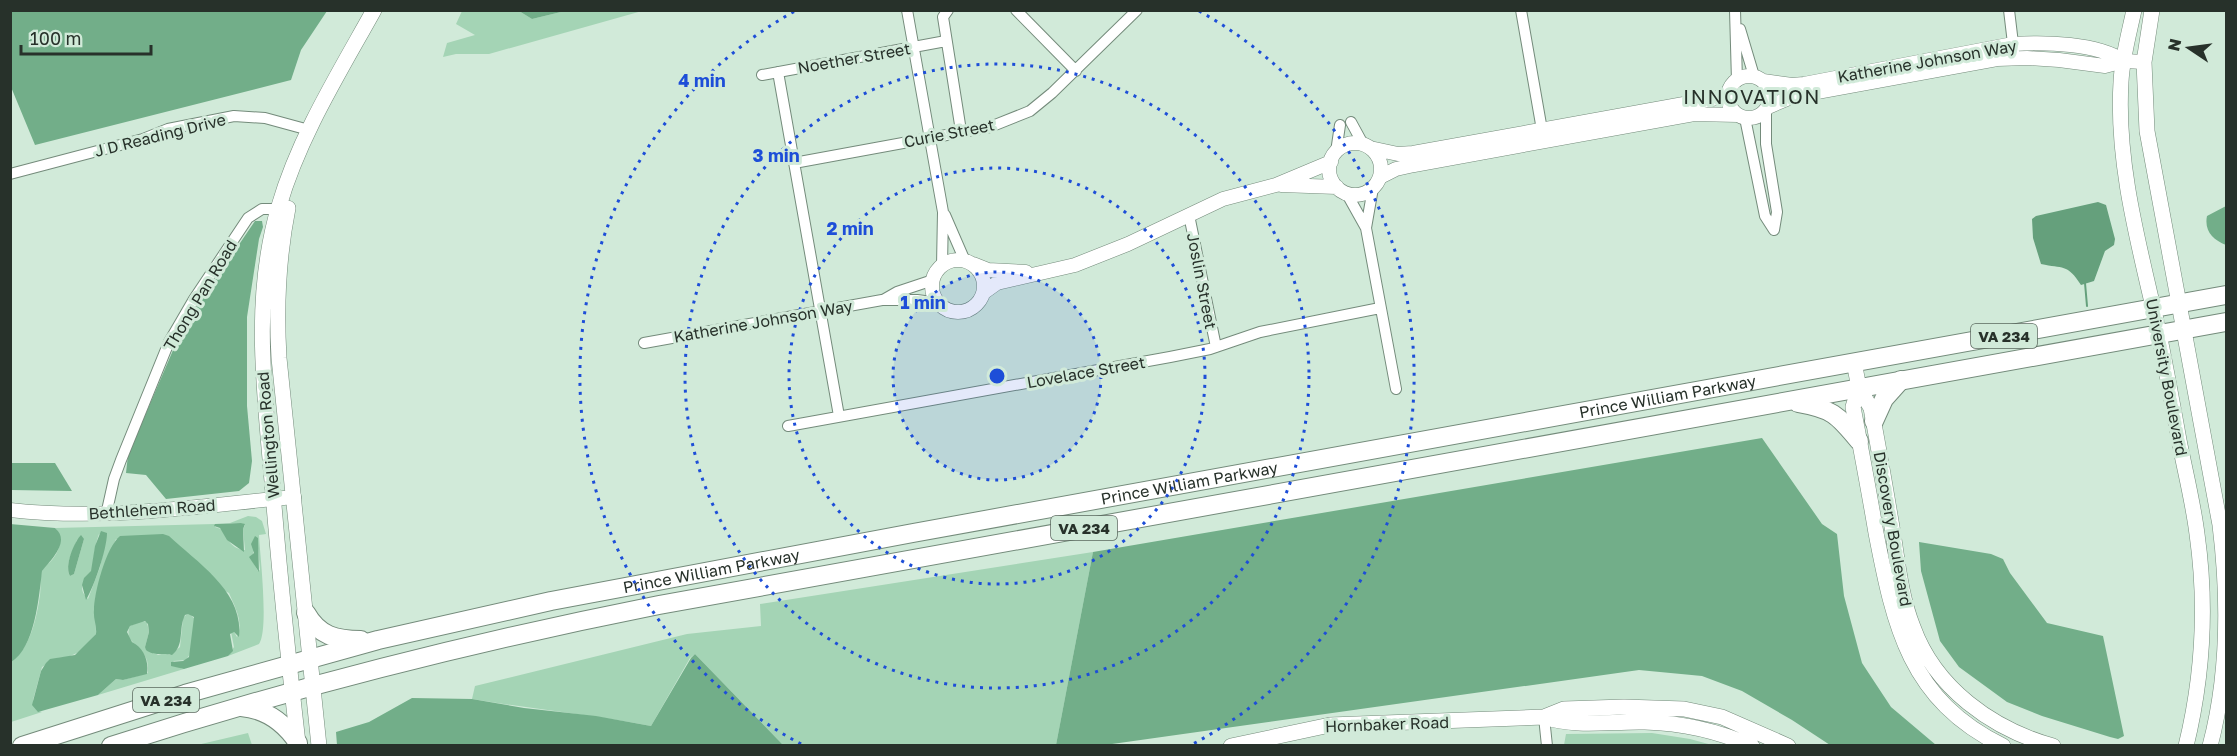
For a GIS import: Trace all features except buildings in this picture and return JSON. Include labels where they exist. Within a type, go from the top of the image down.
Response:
[{"type":"highway","name":"Prince William Parkway","points":[[22,746],[185,694],[378,640],[630,584],[2226,295]]},
{"type":"highway","name":"Prince William Parkway","points":[[111,746],[313,685],[473,645],[659,605],[2226,322]]},
{"type":"highway","points":[[1874,421],[1884,399],[1901,380]]},
{"type":"highway","points":[[1788,401],[1828,410],[1841,419],[1859,441]]},
{"type":"highway","points":[[306,613],[318,629],[334,639],[378,640]]},
{"type":"highway","points":[[236,707],[253,708],[274,717],[284,724],[298,744]]},
{"type":"main road","name":"Wellington Road","points":[[298,744],[262,368],[261,335],[266,270],[309,130],[375,10]]},
{"type":"main road","name":"University Boulevard","points":[[2134,10],[2121,80],[2122,147],[2134,221],[2159,334],[2197,534],[2201,576],[2202,649],[2186,746]]},
{"type":"main road","name":"University Boulevard","points":[[2152,10],[2144,62],[2147,131],[2220,525],[2224,572],[2225,650],[2219,701],[2210,746]]},
{"type":"main road","name":"Wellington Road","points":[[283,209],[277,324],[319,746]]},
{"type":"main road","name":"Discovery Boulevard","points":[[1854,362],[1859,388],[1871,408],[1874,421],[1902,585],[1909,616],[1918,640],[1942,677],[1976,709],[2019,735],[2053,746]]},
{"type":"main road","name":"Discovery Boulevard","points":[[1859,388],[1853,407],[1893,615],[1901,638],[1919,673],[1946,704],[1970,726],[2004,746]]},
{"type":"main road","points":[[1946,704],[1958,693]]},
{"type":"main road","name":"Hornbaker Road","points":[[1231,746],[1330,725],[1545,717],[1564,709],[1624,707],[1684,710],[1722,717],[1788,746]]},
{"type":"main road","name":"Hornbaker Road","points":[[1545,717],[1565,724],[1644,722],[1689,727],[1727,736],[1752,746]]},
{"type":"main road","points":[[2178,746],[2190,726]]},
{"type":"street","points":[[907,10],[943,212],[942,266],[933,280],[933,288],[939,303],[946,308],[963,311],[978,302],[982,293],[983,278],[969,263],[943,212]]},
{"type":"street","points":[[948,10],[943,17],[962,131]]},
{"type":"street","points":[[1016,10],[1076,71]]},
{"type":"street","name":"Curie Street","points":[[794,163],[990,127],[1030,111],[1076,71],[1137,10]]},
{"type":"street","points":[[1521,10],[1542,130]]},
{"type":"street","points":[[2009,10],[2014,51]]},
{"type":"street","points":[[1735,12],[1759,79],[1770,93],[1766,144],[1777,212],[1774,230],[1765,216],[1742,116],[1730,105],[1728,96],[1730,88],[1743,77],[1759,79]]},
{"type":"street","points":[[1735,12],[1737,81]]},
{"type":"street","name":"Noether Street","points":[[762,75],[946,41]]},
{"type":"street","name":"Katherine Johnson Way","points":[[1759,79],[1792,85],[1804,84],[2061,45],[2110,52],[2124,61],[2144,62]]},
{"type":"street","name":"Katherine Johnson Way","points":[[1767,109],[1789,98],[1806,94],[1997,59],[2014,51]]},
{"type":"street","points":[[778,72],[839,416]]},
{"type":"street","points":[[982,293],[997,284],[1075,265],[1128,244],[1223,199],[1276,185],[1333,157],[1345,145],[1354,143],[1398,154],[1413,153],[1728,96]]},
{"type":"street","points":[[1276,185],[1342,190],[1363,194],[1396,169],[1414,165],[1694,114],[1758,117],[1767,109]]},
{"type":"street","name":"J D Reading Drive","points":[[10,174],[143,139],[168,129],[234,116],[265,118],[309,130]]},
{"type":"street","points":[[1366,228],[1380,161],[1345,123],[1333,157],[1330,175],[1366,228],[1396,389]]},
{"type":"street","name":"Thong Pan Road","points":[[106,515],[121,460],[159,364],[181,321],[248,218],[262,209],[283,209]]},
{"type":"street","name":"Joslin Street","points":[[1189,215],[1216,347]]},
{"type":"street","points":[[942,266],[957,260],[988,270],[1040,273]]},
{"type":"street","name":"Katherine Johnson Way","points":[[882,300],[897,292],[933,280]]},
{"type":"street","name":"Katherine Johnson Way","points":[[644,343],[882,300],[917,300],[939,303]]},
{"type":"street","name":"Lovelace Street","points":[[788,426],[1170,357],[1216,347],[1260,332],[1380,308]]},
{"type":"street","name":"Bethlehem Road","points":[[10,510],[106,515],[294,497]]},
{"type":"street","points":[[1545,717],[1547,746]]},
{"type":"shaded area","points":[[519,10],[565,11],[532,19]]},
{"type":"shaded area","points":[[10,11],[327,11],[301,50],[291,80],[35,145],[11,87]]},
{"type":"shaded area","points":[[462,11],[519,11],[532,19],[565,11],[642,11],[489,54],[456,54],[443,57],[447,43],[475,35],[456,24]]},
{"type":"shaded area","points":[[2098,202],[2106,205],[2115,239],[2114,245],[2105,251],[2094,281],[2081,285],[2068,270],[2041,264],[2033,238],[2032,219],[2036,216]]},
{"type":"shaded area","points":[[2226,206],[2226,245],[2210,234],[2206,221],[2207,216]]},
{"type":"shaded area","points":[[255,221],[262,221],[263,227],[259,239],[247,317],[247,406],[252,461],[249,483],[239,491],[166,499],[146,475],[126,473],[128,455],[183,327]]},
{"type":"shaded area","points":[[1762,438],[1822,524],[1837,534],[1844,596],[1862,663],[1891,707],[1936,745],[1830,745],[1742,691],[1702,676],[1639,670],[1105,745],[1056,745],[1093,552]]},
{"type":"shaded area","points":[[11,463],[55,463],[72,491],[11,490]]},
{"type":"shaded area","points":[[248,516],[256,517],[262,521],[266,534],[259,535],[264,609],[262,636],[259,644],[228,656],[234,647],[231,632],[234,632],[237,637],[240,626],[229,593],[116,539],[105,564],[95,599],[96,634],[79,652],[68,657],[57,658],[42,667],[33,700],[38,711],[42,712],[11,722],[10,662],[23,650],[31,632],[39,603],[42,571],[54,558],[60,544],[60,535],[55,528],[215,524],[215,527],[221,529],[233,546],[245,550],[243,529],[245,525],[230,523]],"holes":[[[99,534],[106,539],[100,567],[88,599],[82,585],[92,571]],[[257,537],[260,570],[258,571],[250,557],[253,554]],[[84,539],[74,574],[70,576],[68,568],[77,540]]]},
{"type":"shaded area","points":[[10,524],[55,528],[61,539],[58,550],[42,571],[31,634],[26,646],[11,662]]},
{"type":"shaded area","points":[[215,524],[245,524],[243,529],[244,552],[227,540],[220,528],[214,526]]},
{"type":"shaded area","points":[[101,531],[107,533],[105,548],[86,600],[82,585],[84,578],[91,571],[95,546]]},
{"type":"shaded area","points":[[163,534],[169,536],[206,568],[227,593],[239,621],[239,637],[234,632],[230,634],[233,651],[228,656],[184,669],[171,666],[171,662],[183,661],[189,657],[194,617],[185,615],[179,646],[172,655],[152,653],[146,650],[149,632],[145,621],[130,626],[127,632],[132,642],[145,655],[147,674],[123,680],[116,679],[98,695],[38,712],[32,705],[41,671],[46,663],[50,659],[75,655],[96,634],[94,613],[96,593],[106,560],[115,542],[120,536]]},
{"type":"shaded area","points":[[81,535],[84,539],[74,574],[70,576],[68,567],[71,555]]},
{"type":"shaded area","points":[[255,536],[258,538],[259,572],[249,557],[254,553],[251,544]]},
{"type":"shaded area","points":[[1919,542],[1991,554],[2003,559],[2010,573],[2047,623],[2103,636],[2124,736],[2118,739],[2110,737],[2042,716],[2007,702],[1959,667],[1940,641],[1921,571]]},
{"type":"shaded area","points":[[1093,552],[1056,745],[783,745],[695,654],[690,658],[651,726],[472,699],[475,686],[687,634],[761,626],[760,604]]},
{"type":"shaded area","points":[[188,613],[195,619],[190,654],[186,660],[173,661],[184,669],[98,695],[116,679],[123,680],[148,673],[148,663],[144,654],[129,636],[130,626],[142,621],[147,622],[149,632],[145,647],[158,655],[165,653],[170,655],[180,647],[183,618]]},
{"type":"shaded area","points":[[695,654],[783,745],[337,745],[336,732],[369,722],[412,698],[472,699],[651,726]]},
{"type":"shaded area","points":[[248,733],[252,745],[197,745]]},
{"type":"shaded area","points":[[1652,733],[1712,745],[1564,745],[1566,734]]},
{"type":"waterway","points":[[2085,283],[2087,306]]},
{"type":"district","name":"INNOVATION","points":[[1752,96]]}]
